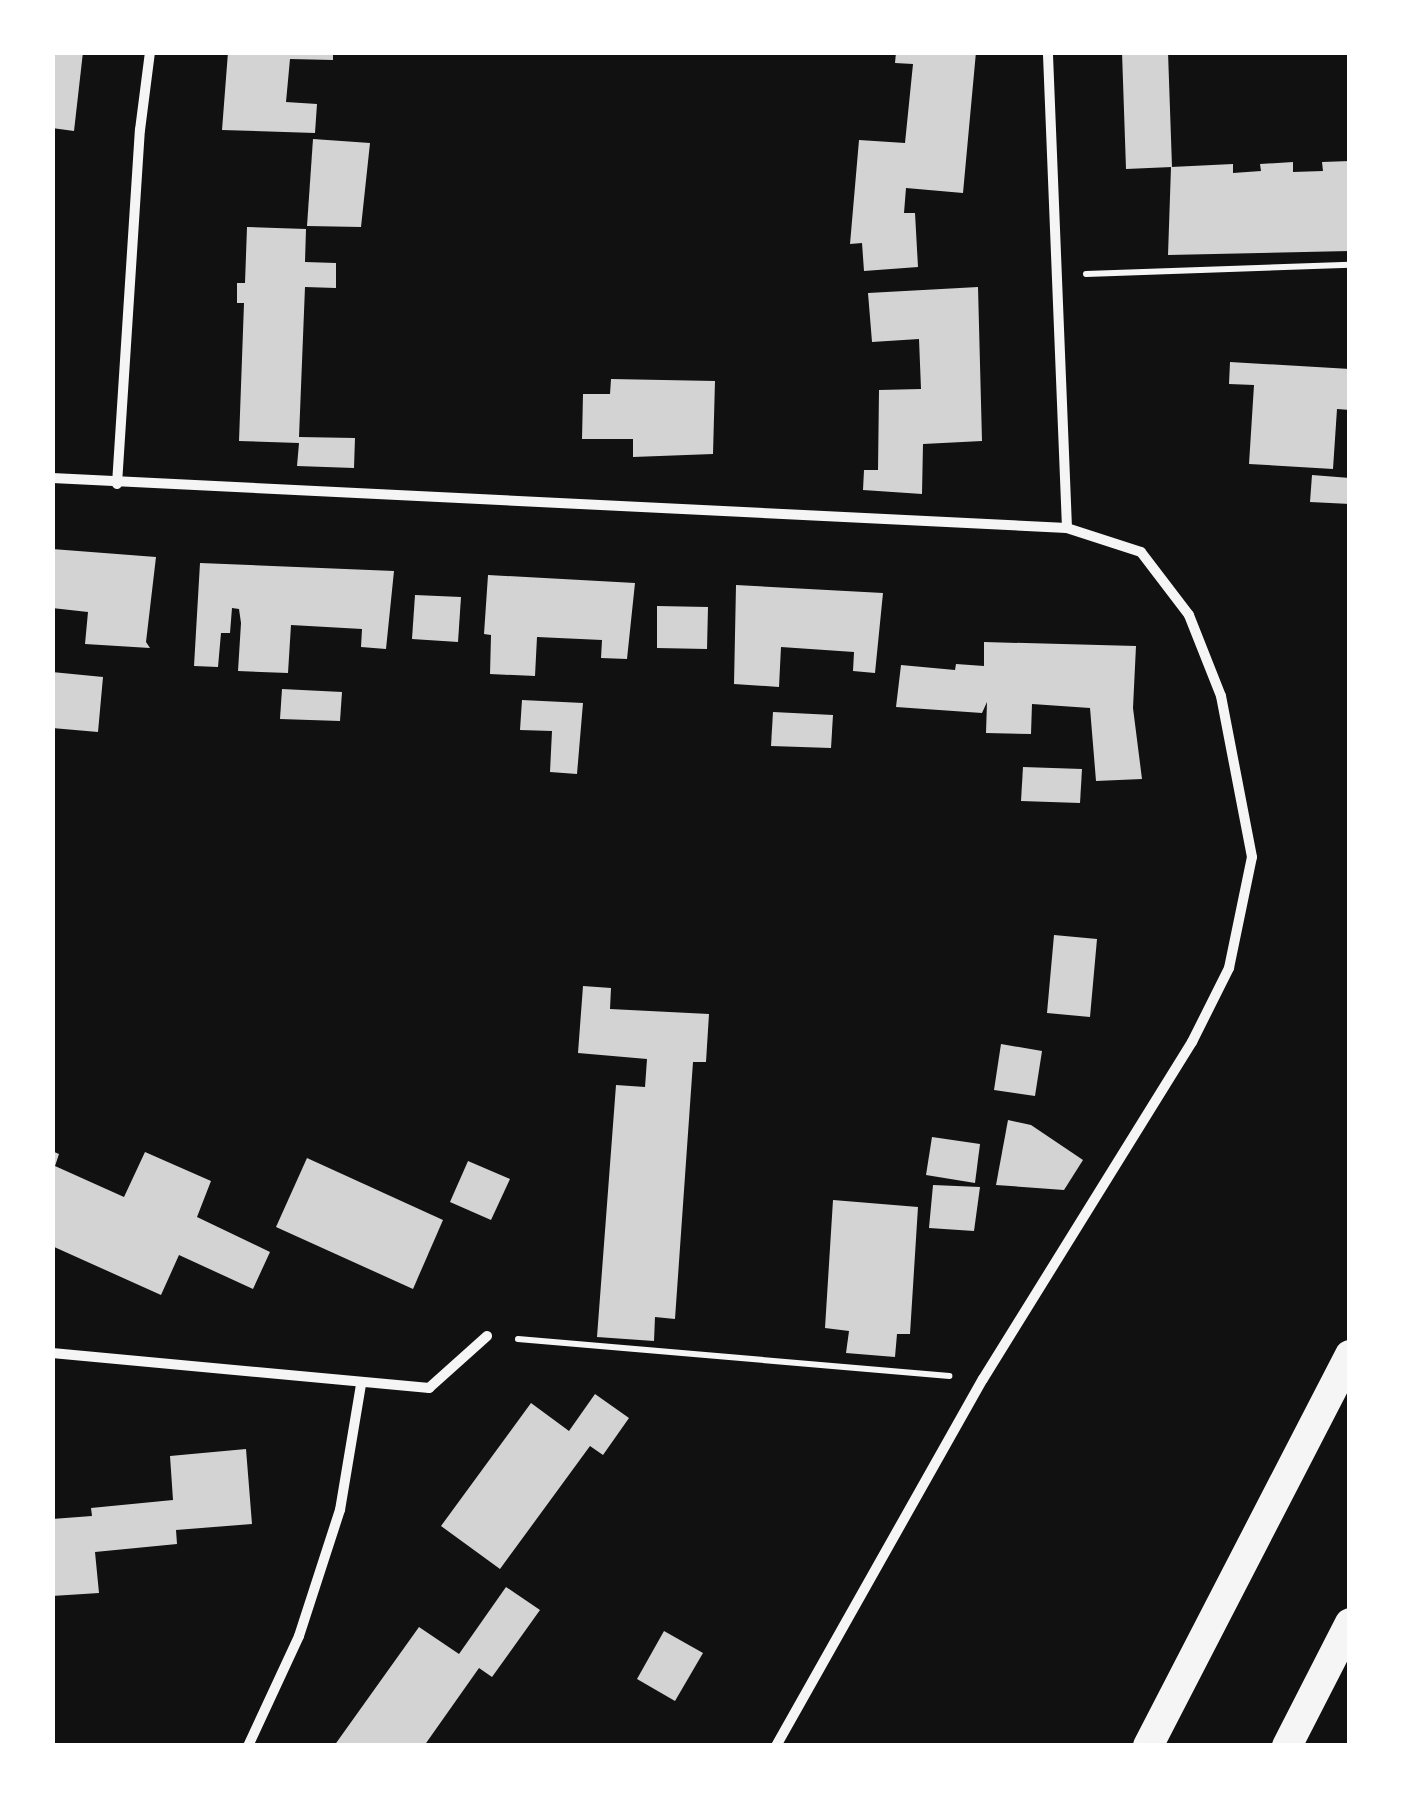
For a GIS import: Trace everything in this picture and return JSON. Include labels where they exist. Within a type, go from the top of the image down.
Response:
[{"type":"highway","points":[[1148,1746],[1350,1355]]},
{"type":"highway","points":[[1287,1746],[1350,1623]]},
{"type":"street","points":[[117,484],[140,130],[150,52]]},
{"type":"street","points":[[1048,52],[1067,528]]},
{"type":"street","points":[[52,478],[1067,528],[1141,552],[1188,615],[1221,696],[1252,856],[1229,968],[1192,1042],[983,1380],[776,1746]]},
{"type":"street","points":[[52,1353],[428,1388],[487,1336]]},
{"type":"street","points":[[248,1746],[299,1636],[340,1510],[361,1384]]},
{"type":"path","points":[[1057,275],[1350,265]]},
{"type":"path","points":[[487,1336],[983,1380]]},
{"type":"building","points":[[52,52],[83,52],[74,131],[52,128]]},
{"type":"building","points":[[228,52],[333,52],[333,60],[290,59],[286,102],[317,104],[315,133],[222,130]]},
{"type":"building","points":[[896,52],[976,52],[963,193],[906,188],[904,213],[915,213],[918,267],[864,271],[862,243],[850,244],[859,140],[905,143],[913,64],[895,63]]},
{"type":"building","points":[[1122,52],[1168,52],[1172,167],[1126,169]]},
{"type":"building","points":[[313,139],[370,143],[361,227],[307,226]]},
{"type":"building","points":[[1350,161],[1350,251],[1168,255],[1171,167],[1233,164],[1233,173],[1261,171],[1260,164],[1293,162],[1293,172],[1323,171],[1322,162]]},
{"type":"building","points":[[247,227],[306,229],[305,262],[336,263],[336,288],[305,287],[299,437],[355,438],[354,468],[297,466],[299,443],[239,441],[244,303],[237,303],[237,283],[245,283]]},
{"type":"building","points":[[978,287],[982,441],[923,444],[922,494],[863,490],[864,470],[878,470],[879,390],[921,389],[919,339],[872,342],[868,293]]},
{"type":"building","points":[[1230,362],[1350,369],[1350,410],[1337,409],[1333,469],[1249,464],[1254,385],[1229,384]]},
{"type":"building","points":[[611,379],[715,381],[713,454],[633,457],[633,439],[582,439],[583,394],[610,394]]},
{"type":"building","points":[[1312,475],[1350,478],[1350,504],[1310,502]]},
{"type":"building","points":[[52,549],[156,557],[146,642],[150,648],[85,644],[88,612],[52,608]]},
{"type":"building","points":[[200,563],[394,571],[386,649],[361,647],[362,629],[291,625],[288,673],[238,671],[241,623],[239,609],[232,608],[230,633],[221,633],[218,667],[194,666]]},
{"type":"building","points":[[488,575],[635,583],[627,659],[601,658],[602,640],[537,637],[535,676],[490,674],[491,635],[484,634]]},
{"type":"building","points":[[736,585],[883,593],[875,673],[853,671],[854,652],[781,647],[779,687],[734,684]]},
{"type":"building","points":[[415,595],[461,597],[458,642],[412,639]]},
{"type":"building","points":[[657,606],[708,607],[707,649],[657,648]]},
{"type":"building","points":[[984,642],[1136,646],[1133,708],[1142,779],[1096,781],[1090,708],[1032,704],[1031,734],[986,733],[987,702],[982,713],[896,707],[901,665],[955,670],[956,664],[984,666]]},
{"type":"building","points":[[52,672],[103,677],[98,732],[52,728]]},
{"type":"building","points":[[282,689],[342,692],[340,721],[280,719]]},
{"type":"building","points":[[522,700],[583,703],[577,774],[550,772],[552,731],[520,730]]},
{"type":"building","points":[[773,712],[833,715],[831,748],[771,746]]},
{"type":"building","points":[[1023,767],[1082,769],[1080,803],[1021,801]]},
{"type":"building","points":[[1054,935],[1097,939],[1090,1017],[1047,1013]]},
{"type":"building","points":[[583,986],[611,988],[610,1009],[709,1014],[706,1062],[693,1062],[675,1319],[655,1317],[654,1341],[597,1337],[616,1085],[645,1087],[647,1059],[578,1053]]},
{"type":"building","points":[[1001,1044],[1042,1051],[1035,1096],[994,1090]]},
{"type":"building","points":[[1008,1120],[1031,1125],[1083,1160],[1064,1190],[996,1185]]},
{"type":"building","points":[[932,1137],[980,1144],[975,1183],[926,1175]]},
{"type":"building","points":[[52,1151],[59,1154],[55,1166],[124,1197],[145,1152],[211,1181],[197,1217],[270,1252],[253,1289],[179,1255],[161,1295],[52,1246]]},
{"type":"building","points":[[307,1158],[443,1220],[413,1289],[276,1227]]},
{"type":"building","points":[[468,1161],[510,1179],[491,1220],[450,1202]]},
{"type":"building","points":[[933,1185],[980,1187],[974,1231],[929,1228]]},
{"type":"building","points":[[833,1200],[918,1207],[910,1334],[897,1334],[895,1357],[846,1353],[849,1331],[825,1328]]},
{"type":"building","points":[[595,1394],[629,1418],[603,1455],[590,1446],[500,1569],[441,1526],[531,1403],[569,1431]]},
{"type":"building","points":[[246,1449],[252,1524],[176,1530],[177,1544],[95,1552],[99,1593],[52,1596],[52,1519],[92,1516],[91,1508],[173,1500],[170,1456]]},
{"type":"building","points":[[506,1587],[540,1610],[492,1677],[479,1668],[424,1746],[334,1746],[419,1627],[459,1654]]},
{"type":"building","points":[[664,1631],[703,1653],[675,1701],[637,1679]]}]
